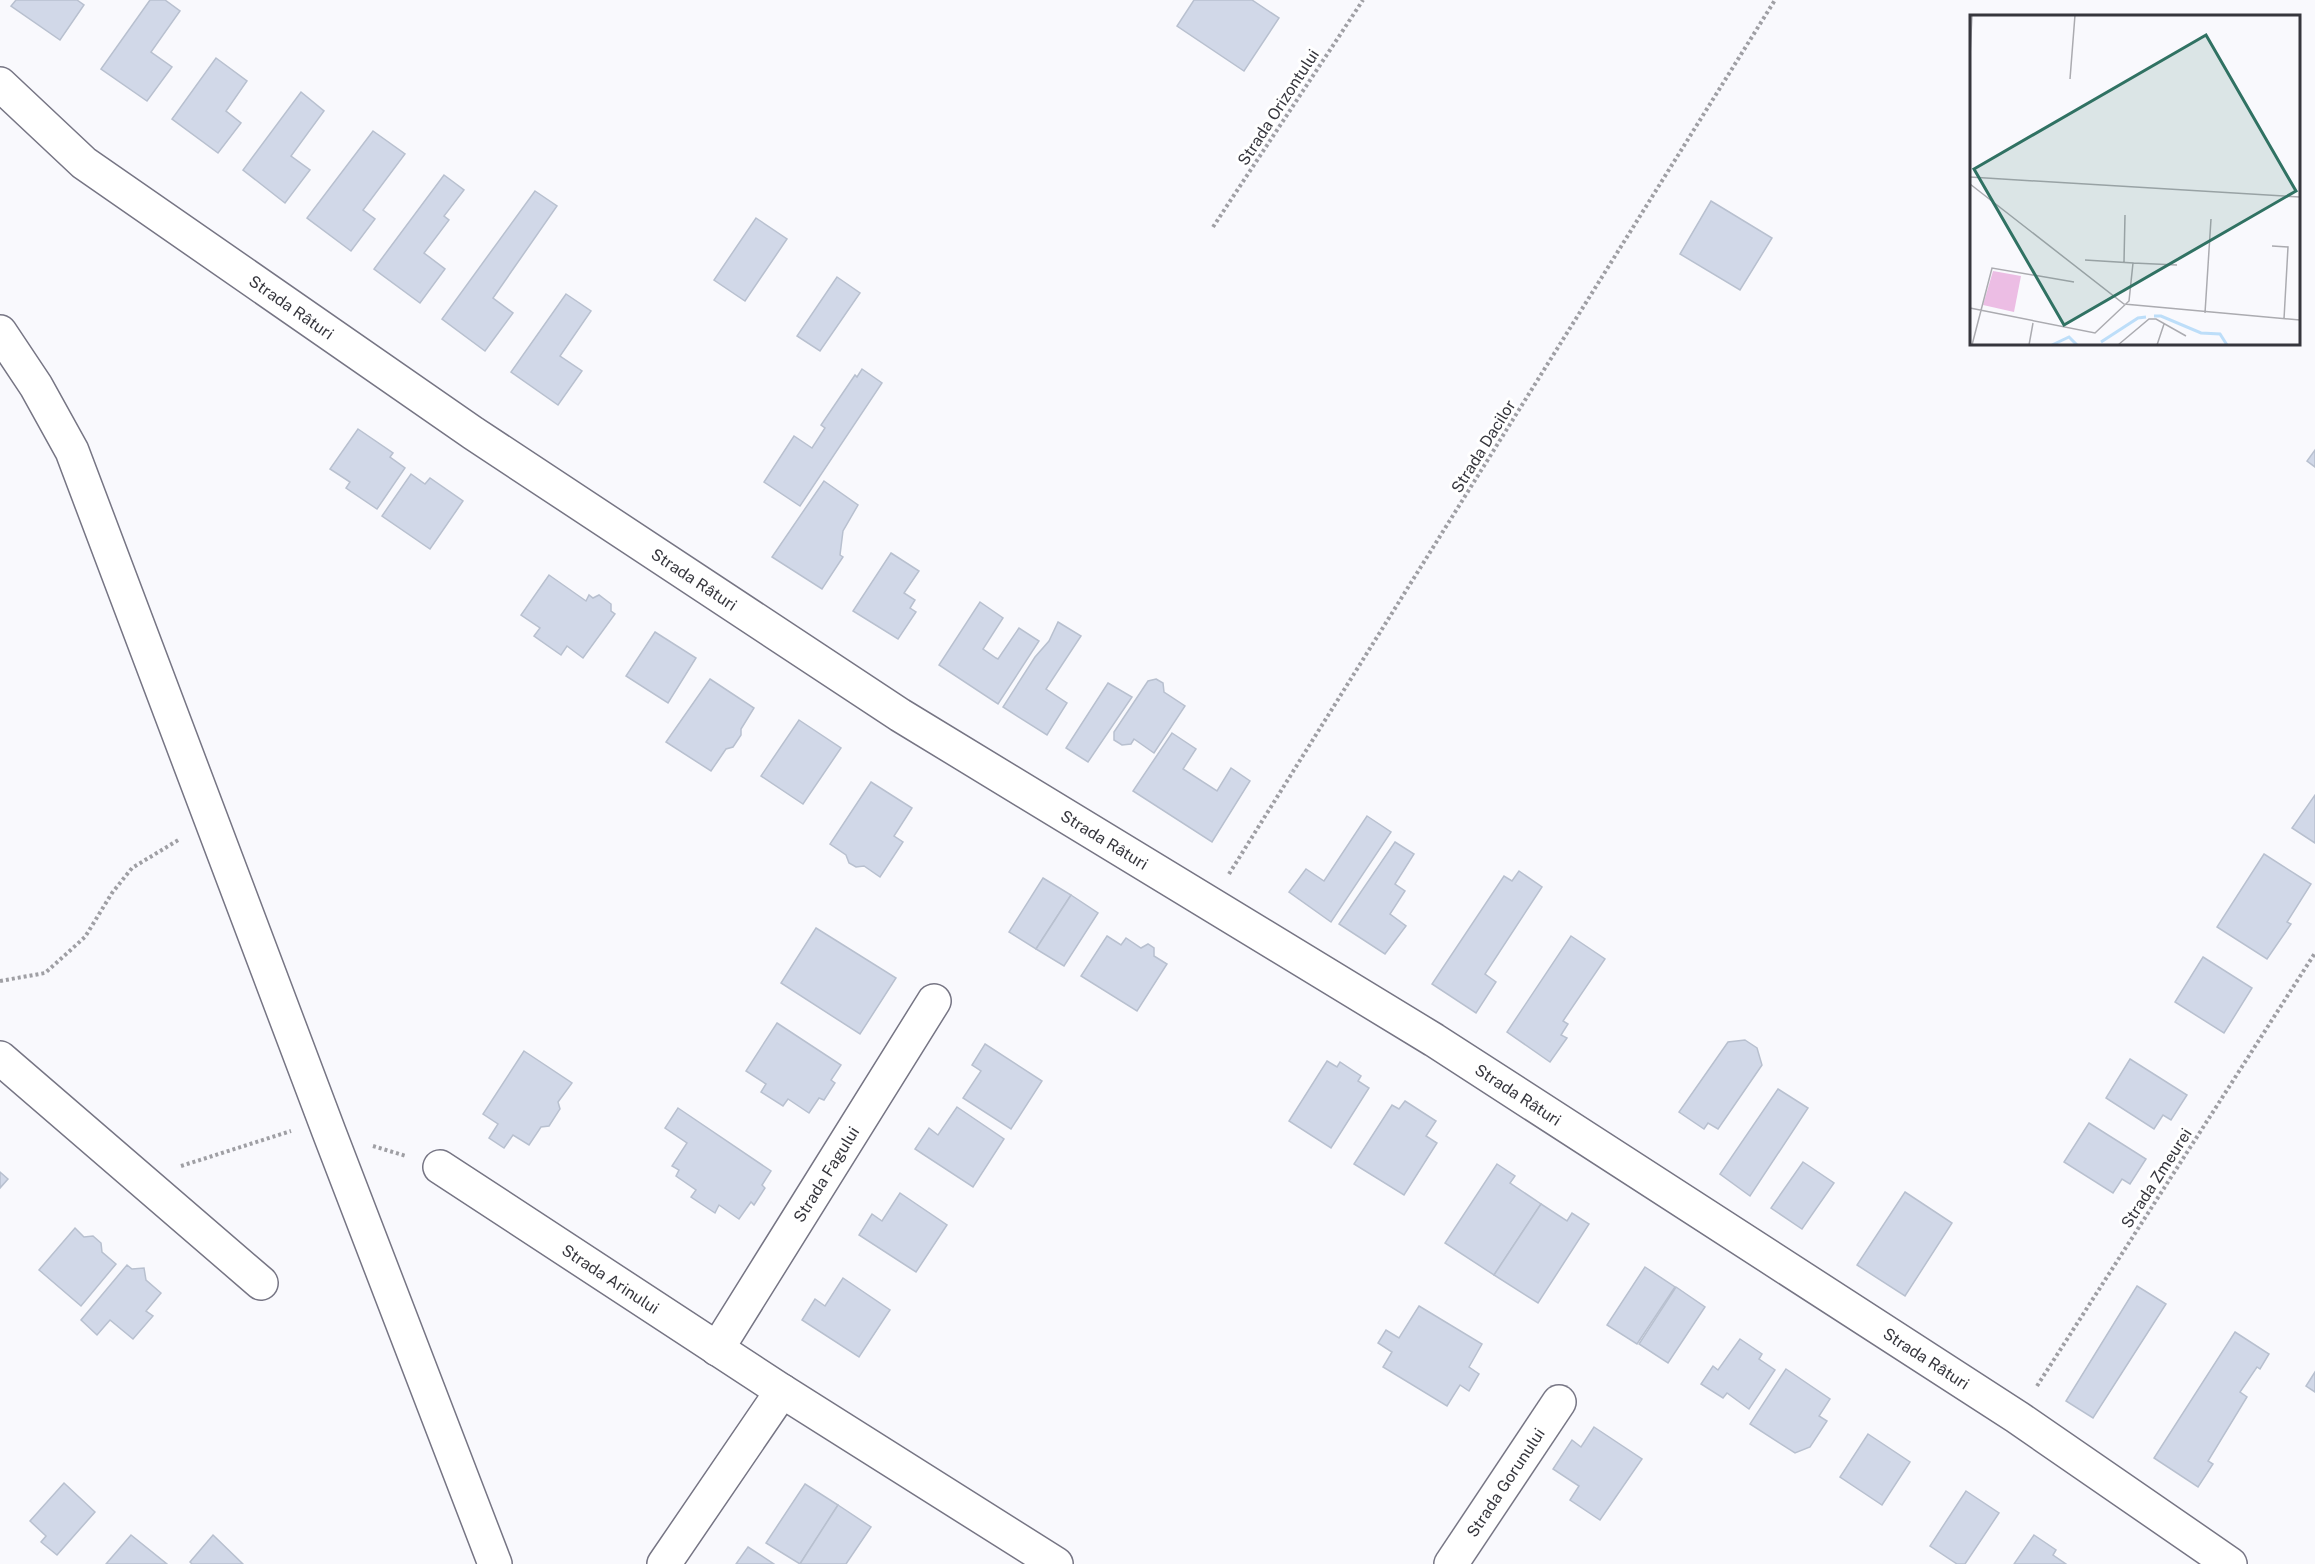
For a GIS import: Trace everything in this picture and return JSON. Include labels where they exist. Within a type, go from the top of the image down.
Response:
[{"type":"street","name":"Strada Râturi","points":[[0,84],[84,163],[473,433],[900,715],[1434,1040],[2017,1417],[2230,1564]]},
{"type":"street","points":[[0,332],[36,386],[72,451],[495,1564]]},
{"type":"street","name":"Strada Fagului","points":[[717,1349],[934,1001]]},
{"type":"street","points":[[0,1058],[261,1283]]},
{"type":"street","name":"Strada Arinului","points":[[440,1167],[717,1349],[1056,1564]]},
{"type":"street","points":[[664,1564],[782,1390]]},
{"type":"street","name":"Strada Gorunului","points":[[1451,1564],[1559,1402]]},
{"type":"path","name":"Strada Orizontului","points":[[1213,228],[1363,0]]},
{"type":"path","name":"Strada Dacilor","points":[[1210,904],[1775,0]]},
{"type":"path","points":[[0,981],[45,973],[85,937],[112,893],[132,868],[166,846],[189,835]]},
{"type":"path","name":"Strada Zmeurei","points":[[2017,1417],[2315,953]]},
{"type":"path","points":[[140,1179],[300,1128],[329,1132],[440,1167]]},
{"type":"building","points":[[16,0],[77,0],[84,5],[60,40],[11,6]]},
{"type":"building","points":[[150,0],[165,0],[180,11],[151,52],[172,67],[147,101],[101,69]]},
{"type":"building","points":[[1194,0],[1252,0],[1279,18],[1244,71],[1177,26]]},
{"type":"building","points":[[216,58],[247,81],[226,111],[241,123],[218,153],[172,119]]},
{"type":"building","points":[[301,92],[324,111],[291,156],[310,170],[285,203],[243,170]]},
{"type":"building","points":[[373,131],[405,154],[363,210],[375,219],[351,251],[307,218]]},
{"type":"building","points":[[444,175],[464,190],[444,216],[449,220],[424,253],[445,269],[420,303],[374,269]]},
{"type":"building","points":[[535,191],[557,206],[493,298],[513,313],[485,351],[442,319]]},
{"type":"building","points":[[1711,201],[1772,238],[1740,290],[1680,254]]},
{"type":"building","points":[[756,218],[787,239],[745,301],[714,280]]},
{"type":"building","points":[[837,277],[860,293],[820,351],[797,336]]},
{"type":"building","points":[[566,294],[591,311],[560,356],[582,371],[558,405],[511,372]]},
{"type":"building","points":[[862,369],[882,383],[800,506],[764,482],[794,436],[812,448],[825,428],[821,425],[855,375],[857,377]]},
{"type":"building","points":[[358,429],[393,453],[390,457],[405,468],[377,509],[346,488],[350,482],[330,469]]},
{"type":"building","points":[[2315,450],[2315,467],[2307,461]]},
{"type":"building","points":[[411,474],[425,484],[430,478],[463,501],[430,549],[382,516]]},
{"type":"building","points":[[824,481],[858,505],[843,531],[840,555],[843,557],[822,589],[772,557]]},
{"type":"building","points":[[891,553],[919,571],[904,593],[915,600],[910,608],[916,612],[898,639],[853,611]]},
{"type":"building","points":[[549,575],[586,601],[589,595],[593,598],[599,595],[611,604],[611,611],[615,614],[583,658],[567,646],[561,655],[534,636],[540,628],[521,615]]},
{"type":"building","points":[[980,602],[1003,618],[983,649],[996,658],[998,659],[1019,628],[1039,641],[998,704],[939,665]]},
{"type":"building","points":[[1058,622],[1081,636],[1046,689],[1067,703],[1047,735],[1003,707],[1035,657],[1049,641]]},
{"type":"building","points":[[655,632],[696,658],[668,703],[626,676]]},
{"type":"building","points":[[710,679],[754,708],[733,747],[726,749],[711,771],[666,742]]},
{"type":"building","points":[[1156,679],[1163,683],[1164,692],[1185,706],[1154,753],[1134,739],[1131,744],[1122,745],[1114,740],[1114,732],[1148,681]]},
{"type":"building","points":[[1108,683],[1132,697],[1088,762],[1066,748]]},
{"type":"building","points":[[799,720],[841,748],[803,804],[761,776]]},
{"type":"building","points":[[1172,733],[1196,749],[1183,769],[1217,791],[1231,768],[1250,781],[1212,842],[1133,791]]},
{"type":"building","points":[[871,782],[912,808],[894,836],[903,842],[880,877],[864,866],[856,867],[849,863],[846,855],[830,844]]},
{"type":"building","points":[[2315,795],[2315,843],[2292,828]]},
{"type":"building","points":[[1367,816],[1391,832],[1331,922],[1289,892],[1306,869],[1324,881]]},
{"type":"building","points":[[1395,842],[1414,854],[1395,884],[1405,891],[1390,914],[1406,926],[1385,954],[1339,924]]},
{"type":"building","points":[[2264,854],[2311,884],[2287,922],[2291,924],[2267,959],[2217,927]]},
{"type":"building","points":[[1519,871],[1542,887],[1485,974],[1496,982],[1476,1013],[1432,984],[1504,876],[1512,881]]},
{"type":"building","points":[[1043,878],[1071,895],[1036,949],[1009,932]]},
{"type":"building","points":[[1071,895],[1098,913],[1064,966],[1036,949]]},
{"type":"building","points":[[816,928],[896,978],[860,1034],[781,983]]},
{"type":"building","points":[[1107,936],[1121,945],[1126,938],[1141,948],[1148,944],[1154,948],[1154,956],[1167,964],[1137,1011],[1081,976]]},
{"type":"building","points":[[1571,936],[1605,959],[1563,1021],[1568,1024],[1561,1035],[1567,1038],[1550,1062],[1507,1032]]},
{"type":"building","points":[[2203,957],[2252,988],[2224,1033],[2175,1002]]},
{"type":"building","points":[[777,1023],[841,1065],[831,1080],[835,1083],[824,1100],[819,1098],[809,1113],[788,1099],[783,1106],[761,1092],[766,1084],[746,1071]]},
{"type":"building","points":[[1745,1040],[1757,1048],[1762,1065],[1718,1129],[1708,1123],[1704,1129],[1679,1112],[1728,1042]]},
{"type":"building","points":[[985,1044],[1042,1081],[1011,1129],[963,1098],[981,1071],[972,1065]]},
{"type":"building","points":[[524,1051],[572,1083],[558,1102],[560,1109],[549,1126],[541,1127],[529,1145],[513,1135],[504,1148],[489,1138],[498,1124],[483,1114]]},
{"type":"building","points":[[2130,1059],[2187,1095],[2171,1120],[2163,1115],[2154,1129],[2106,1098]]},
{"type":"building","points":[[1327,1061],[1337,1067],[1340,1062],[1361,1076],[1358,1081],[1369,1088],[1331,1148],[1289,1121]]},
{"type":"building","points":[[1778,1089],[1808,1108],[1750,1196],[1720,1174]]},
{"type":"building","points":[[1405,1101],[1436,1121],[1426,1136],[1437,1143],[1404,1195],[1354,1164],[1392,1105],[1399,1109]]},
{"type":"building","points":[[957,1107],[1004,1139],[973,1187],[915,1149],[929,1128],[938,1135]]},
{"type":"building","points":[[678,1108],[771,1171],[762,1185],[765,1188],[754,1205],[751,1202],[739,1219],[719,1205],[715,1213],[691,1197],[696,1190],[676,1176],[679,1170],[672,1166],[687,1143],[665,1128]]},
{"type":"building","points":[[2089,1123],[2146,1159],[2130,1184],[2122,1179],[2113,1193],[2064,1162]]},
{"type":"building","points":[[1803,1162],[1834,1183],[1802,1229],[1771,1208]]},
{"type":"building","points":[[1497,1164],[1515,1176],[1510,1183],[1541,1204],[1494,1275],[1445,1243]]},
{"type":"building","points":[[0,1172],[8,1179],[0,1188]]},
{"type":"building","points":[[1905,1192],[1952,1223],[1905,1296],[1857,1265]]},
{"type":"building","points":[[900,1193],[947,1225],[916,1272],[859,1235],[872,1214],[882,1221]]},
{"type":"building","points":[[1541,1204],[1567,1221],[1572,1213],[1589,1224],[1538,1303],[1494,1275]]},
{"type":"building","points":[[75,1228],[84,1237],[93,1236],[101,1243],[102,1252],[116,1264],[81,1306],[39,1270]]},
{"type":"building","points":[[127,1265],[132,1269],[144,1268],[146,1280],[161,1293],[146,1311],[153,1316],[133,1339],[110,1320],[97,1335],[81,1320]]},
{"type":"building","points":[[1645,1267],[1675,1287],[1637,1344],[1607,1325]]},
{"type":"building","points":[[843,1278],[890,1310],[859,1357],[802,1320],[815,1299],[825,1306]]},
{"type":"building","points":[[2137,1286],[2166,1304],[2093,1418],[2066,1401]]},
{"type":"building","points":[[1676,1287],[1705,1307],[1668,1363],[1639,1344]]},
{"type":"building","points":[[1419,1306],[1482,1344],[1469,1367],[1479,1374],[1469,1391],[1460,1385],[1447,1406],[1383,1367],[1392,1352],[1378,1343],[1386,1330],[1399,1338]]},
{"type":"building","points":[[2235,1332],[2269,1354],[2260,1369],[2257,1367],[2240,1392],[2247,1397],[2208,1461],[2213,1464],[2198,1487],[2154,1458]]},
{"type":"building","points":[[1740,1339],[1762,1354],[1759,1359],[1775,1370],[1749,1409],[1727,1393],[1723,1398],[1701,1384],[1713,1366],[1718,1370]]},
{"type":"building","points":[[1786,1369],[1830,1399],[1819,1416],[1827,1421],[1810,1447],[1795,1453],[1750,1424]]},
{"type":"building","points":[[2315,1372],[2315,1392],[2306,1386]]},
{"type":"building","points":[[1594,1427],[1642,1459],[1600,1520],[1570,1500],[1579,1486],[1553,1469],[1572,1440],[1581,1447]]},
{"type":"building","points":[[1868,1434],[1910,1462],[1882,1505],[1840,1477]]},
{"type":"building","points":[[64,1483],[95,1512],[57,1555],[41,1542],[46,1536],[30,1521]]},
{"type":"building","points":[[805,1484],[838,1505],[800,1564],[766,1543]]},
{"type":"building","points":[[1966,1491],[1999,1513],[1965,1564],[1957,1564],[1930,1546]]},
{"type":"building","points":[[838,1505],[871,1527],[846,1564],[800,1564]]},
{"type":"building","points":[[131,1535],[167,1564],[106,1564]]},
{"type":"building","points":[[213,1535],[243,1564],[192,1564],[190,1562]]},
{"type":"building","points":[[2034,1535],[2056,1550],[2053,1555],[2066,1564],[2014,1564]]},
{"type":"building","points":[[748,1547],[774,1564],[736,1564]]}]
